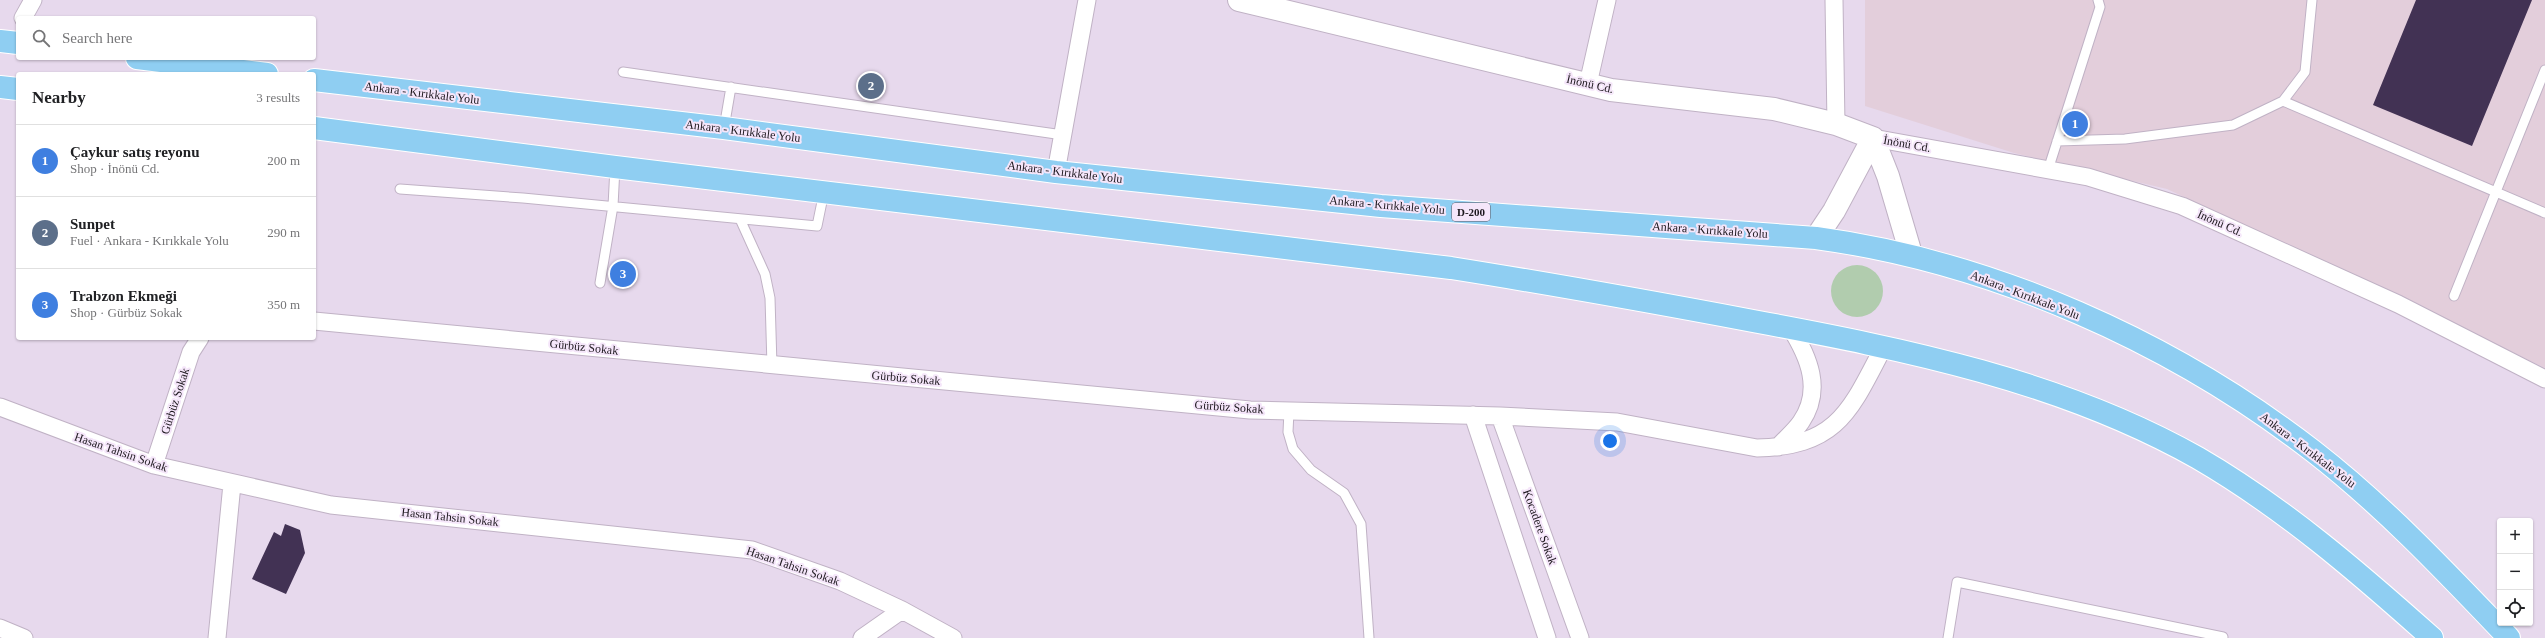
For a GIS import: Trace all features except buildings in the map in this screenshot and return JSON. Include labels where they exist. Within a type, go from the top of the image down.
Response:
[{"type":"highway","points":[[153,60],[250,72]]},
{"type":"highway","name":"Ankara - Kırıkkale Yolu","points":[[316,80],[724,128],[1056,172],[1389,206],[1816,238],[1865,244],[1911,254],[2003,284],[2071,310],[2149,346],[2235,397],[2314,452],[2364,493],[2509,638]]},
{"type":"highway","points":[[0,87],[16,89]]},
{"type":"highway","points":[[316,128],[615,167],[1450,268],[1578,288],[1884,346],[1985,372],[2046,391],[2144,430],[2249,489],[2314,536],[2432,638]]},
{"type":"street","points":[[24,16],[33,0]]},
{"type":"street","points":[[1056,172],[1087,0]]},
{"type":"street","points":[[1588,84],[1607,0]]},
{"type":"street","points":[[1834,0],[1836,124]]},
{"type":"street","name":"İnönü Cd.","points":[[1250,1],[1611,90],[1774,109],[1836,124],[1873,138],[2088,177],[2182,206],[2398,304],[2545,379]]},
{"type":"street","points":[[1816,238],[1834,211],[1873,138]]},
{"type":"street","points":[[1873,138],[1888,176],[1911,254]]},
{"type":"street","name":"Gürbüz Sokak","points":[[316,321],[772,366],[1250,410],[1473,415],[1616,422],[1756,448],[1778,448],[1807,442],[1843,418],[1854,404],[1884,346]]},
{"type":"street","points":[[1778,448],[1801,423],[1810,406],[1813,388],[1808,358],[1790,328]]},
{"type":"street","name":"Gürbüz Sokak","points":[[154,465],[191,352],[199,340]]},
{"type":"street","name":"Hasan Tahsin Sokak","points":[[0,407],[154,465],[232,484],[331,505],[752,550],[840,581],[902,610],[953,638]]},
{"type":"street","points":[[1473,415],[1547,638]]},
{"type":"street","name":"Kocadere Sokak","points":[[1500,416],[1580,638]]},
{"type":"street","points":[[217,638],[232,484]]},
{"type":"street","points":[[862,638],[902,610]]},
{"type":"street","points":[[0,628],[24,638]]},
{"type":"lane","points":[[2048,170],[2100,7],[2098,0]]},
{"type":"lane","points":[[2057,141],[2125,139],[2233,125],[2283,101],[2305,72],[2312,0]]},
{"type":"lane","points":[[2454,296],[2545,70]]},
{"type":"lane","points":[[623,72],[1063,135]]},
{"type":"lane","points":[[724,128],[731,87]]},
{"type":"lane","points":[[2283,101],[2545,213]]},
{"type":"lane","points":[[600,283],[613,206],[615,167]]},
{"type":"lane","points":[[400,189],[613,206],[817,226],[824,192]]},
{"type":"lane","points":[[740,219],[765,274],[770,298],[772,366]]},
{"type":"lane","points":[[1289,411],[1288,432],[1293,448],[1311,470],[1344,493],[1361,524],[1369,638]]},
{"type":"lane","points":[[1948,638],[1957,582],[2223,637]]},
{"type":"shaded area","points":[[1865,0],[2545,0],[2545,368],[2167,189],[2014,153],[1865,106]]},
{"type":"green space","points":[[1857,265],[1867,267],[1875,273],[1881,281],[1883,291],[1881,301],[1875,309],[1867,315],[1857,317],[1847,315],[1839,309],[1833,301],[1831,291],[1833,281],[1839,273],[1847,267]]},
{"type":"place","name":"Sunpet","points":[[871,86]]},
{"type":"place","name":"Çaykur satış reyonu","points":[[2075,124]]},
{"type":"place","name":"Trabzon Ekmeği","points":[[623,274]]}]
